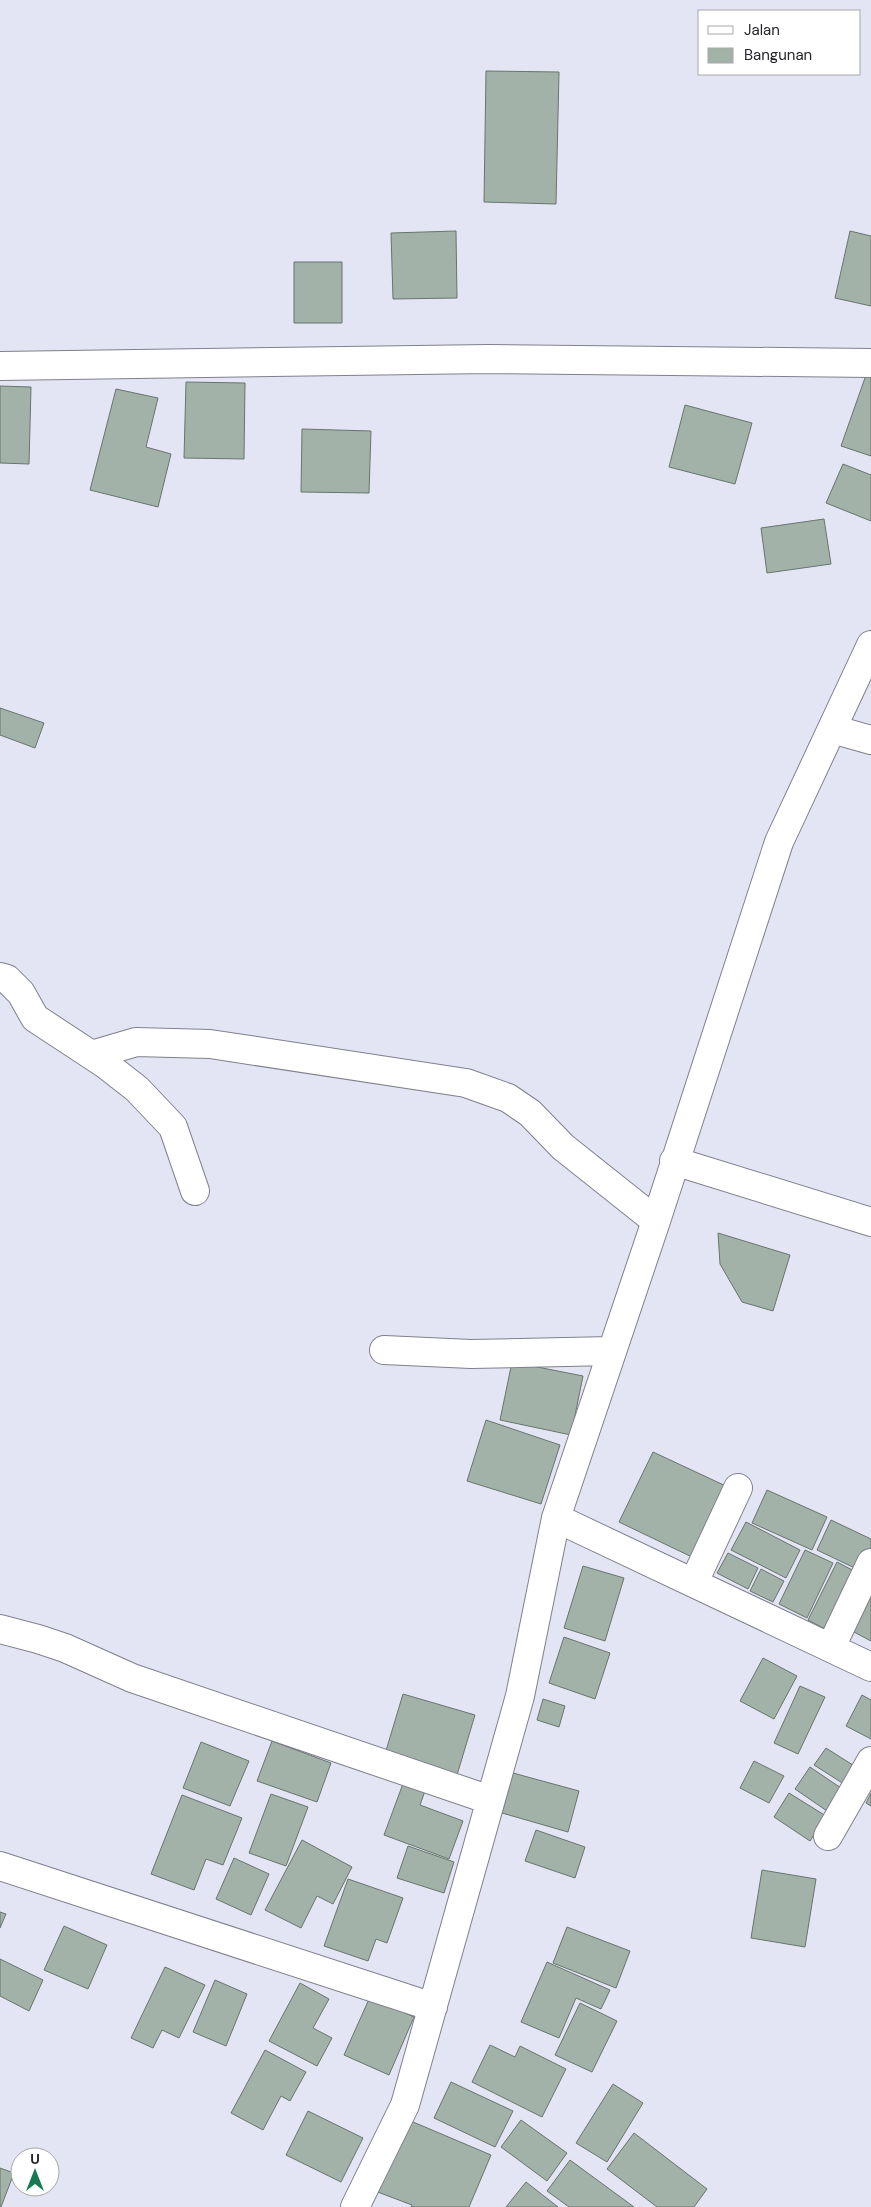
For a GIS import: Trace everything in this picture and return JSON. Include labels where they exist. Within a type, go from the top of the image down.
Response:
[{"type":"street","points":[[0,366],[489,358],[871,364]]},
{"type":"street","points":[[355,2207],[405,2105],[520,1696],[556,1518],[656,1221],[779,842],[871,645]]},
{"type":"street","points":[[832,728],[871,740]]},
{"type":"street","points":[[0,977],[7,979],[21,994],[35,1018],[92,1055],[138,1089],[173,1127],[196,1190]]},
{"type":"street","points":[[92,1055],[136,1042],[210,1044],[466,1083],[508,1098],[530,1113],[563,1147],[656,1221]]},
{"type":"street","points":[[674,1161],[871,1222]]},
{"type":"street","points":[[384,1350],[471,1354],[611,1352]]},
{"type":"street","points":[[694,1582],[738,1488]]},
{"type":"street","points":[[556,1518],[871,1667]]},
{"type":"street","points":[[831,1647],[871,1563]]},
{"type":"street","points":[[0,1630],[65,1648],[132,1678],[490,1800]]},
{"type":"street","points":[[828,1836],[871,1761]]},
{"type":"street","points":[[0,1866],[433,2007]]},
{"type":"building","points":[[486,71],[559,72],[556,204],[484,202]]},
{"type":"building","points":[[456,231],[457,298],[393,299],[391,233]]},
{"type":"building","points":[[850,231],[871,236],[871,306],[835,298]]},
{"type":"building","points":[[294,262],[342,262],[342,323],[294,323]]},
{"type":"building","points":[[866,375],[871,377],[871,456],[841,446]]},
{"type":"building","points":[[186,382],[245,383],[244,459],[184,458]]},
{"type":"building","points":[[0,386],[31,387],[29,464],[0,463]]},
{"type":"building","points":[[116,389],[158,398],[146,447],[171,454],[158,507],[90,490]]},
{"type":"building","points":[[685,405],[752,423],[735,484],[669,467]]},
{"type":"building","points":[[302,429],[371,431],[369,493],[301,492]]},
{"type":"building","points":[[843,464],[871,475],[871,521],[826,503]]},
{"type":"building","points":[[824,519],[831,564],[767,573],[761,528]]},
{"type":"building","points":[[0,708],[44,723],[35,748],[0,735]]},
{"type":"building","points":[[718,1233],[790,1255],[773,1311],[742,1302],[720,1264]]},
{"type":"building","points":[[512,1362],[583,1376],[571,1435],[500,1420]]},
{"type":"building","points":[[486,1420],[560,1445],[541,1504],[467,1481]]},
{"type":"building","points":[[653,1452],[728,1487],[694,1558],[619,1522]]},
{"type":"building","points":[[767,1490],[827,1517],[812,1550],[752,1523]]},
{"type":"building","points":[[831,1520],[871,1539],[871,1550],[861,1571],[817,1550]]},
{"type":"building","points":[[746,1522],[800,1550],[786,1578],[731,1550]]},
{"type":"building","points":[[805,1550],[833,1563],[807,1618],[779,1604]]},
{"type":"building","points":[[728,1553],[758,1568],[748,1589],[717,1573]]},
{"type":"building","points":[[837,1562],[860,1574],[831,1632],[808,1620]]},
{"type":"building","points":[[583,1566],[624,1578],[605,1641],[564,1628]]},
{"type":"building","points":[[761,1569],[784,1581],[773,1602],[750,1591]]},
{"type":"building","points":[[871,1588],[871,1641],[850,1630]]},
{"type":"building","points":[[564,1637],[610,1653],[595,1699],[549,1683]]},
{"type":"building","points":[[763,1658],[797,1676],[774,1719],[740,1701]]},
{"type":"building","points":[[800,1686],[825,1697],[798,1754],[774,1743]]},
{"type":"building","points":[[403,1694],[475,1715],[454,1785],[382,1764]]},
{"type":"building","points":[[862,1695],[871,1700],[871,1739],[846,1726]]},
{"type":"building","points":[[543,1699],[565,1706],[559,1727],[537,1720]]},
{"type":"building","points":[[272,1741],[331,1763],[317,1802],[257,1781]]},
{"type":"building","points":[[201,1742],[249,1761],[230,1806],[183,1788]]},
{"type":"building","points":[[826,1748],[856,1767],[844,1784],[814,1765]]},
{"type":"building","points":[[754,1761],[784,1776],[769,1803],[740,1788]]},
{"type":"building","points":[[810,1767],[841,1788],[827,1811],[795,1789]]},
{"type":"building","points":[[513,1773],[579,1791],[568,1832],[502,1813]]},
{"type":"building","points":[[404,1781],[426,1788],[420,1805],[463,1821],[449,1859],[384,1835]]},
{"type":"building","points":[[789,1793],[826,1816],[810,1841],[774,1817]]},
{"type":"building","points":[[871,1793],[871,1806],[866,1803]]},
{"type":"building","points":[[271,1794],[308,1807],[286,1866],[249,1853]]},
{"type":"building","points":[[182,1795],[242,1818],[223,1865],[206,1859],[194,1890],[151,1874]]},
{"type":"building","points":[[536,1830],[585,1847],[575,1878],[525,1861]]},
{"type":"building","points":[[302,1840],[352,1867],[333,1904],[317,1896],[301,1928],[265,1910]]},
{"type":"building","points":[[408,1846],[454,1862],[444,1893],[397,1878]]},
{"type":"building","points":[[234,1858],[269,1874],[251,1915],[216,1899]]},
{"type":"building","points":[[762,1870],[816,1879],[805,1947],[751,1938]]},
{"type":"building","points":[[348,1879],[403,1898],[387,1943],[376,1939],[368,1961],[324,1946]]},
{"type":"building","points":[[0,1912],[6,1914],[0,1928]]},
{"type":"building","points":[[64,1926],[107,1945],[88,1989],[44,1970]]},
{"type":"building","points":[[567,1927],[630,1951],[616,1988],[553,1963]]},
{"type":"building","points":[[0,1959],[43,1980],[29,2011],[0,1996]]},
{"type":"building","points":[[547,1962],[610,1990],[601,2009],[576,1998],[559,2038],[521,2022]]},
{"type":"building","points":[[165,1967],[205,1985],[179,2038],[162,2030],[153,2048],[131,2038]]},
{"type":"building","points":[[215,1980],[247,1994],[226,2046],[193,2032]]},
{"type":"building","points":[[300,1983],[329,1999],[313,2028],[332,2038],[317,2066],[269,2041]]},
{"type":"building","points":[[370,1997],[414,2017],[389,2075],[344,2055]]},
{"type":"building","points":[[580,2003],[617,2021],[592,2072],[555,2055]]},
{"type":"building","points":[[490,2045],[515,2057],[520,2046],[566,2069],[542,2117],[472,2082]]},
{"type":"building","points":[[265,2050],[306,2072],[290,2101],[281,2096],[263,2130],[231,2113]]},
{"type":"building","points":[[451,2082],[513,2111],[495,2147],[434,2118]]},
{"type":"building","points":[[613,2084],[643,2103],[607,2162],[576,2143]]},
{"type":"building","points":[[308,2111],[363,2138],[341,2182],[286,2155]]},
{"type":"building","points":[[406,2119],[491,2155],[469,2207],[411,2207],[412,2205],[375,2191]]},
{"type":"building","points":[[521,2120],[567,2153],[547,2181],[501,2147]]},
{"type":"building","points":[[634,2133],[707,2189],[694,2207],[657,2207],[607,2169]]},
{"type":"building","points":[[570,2160],[634,2207],[569,2207],[547,2191]]},
{"type":"building","points":[[0,2168],[10,2172],[10,2183],[0,2207]]},
{"type":"building","points":[[526,2182],[558,2207],[506,2207]]}]
